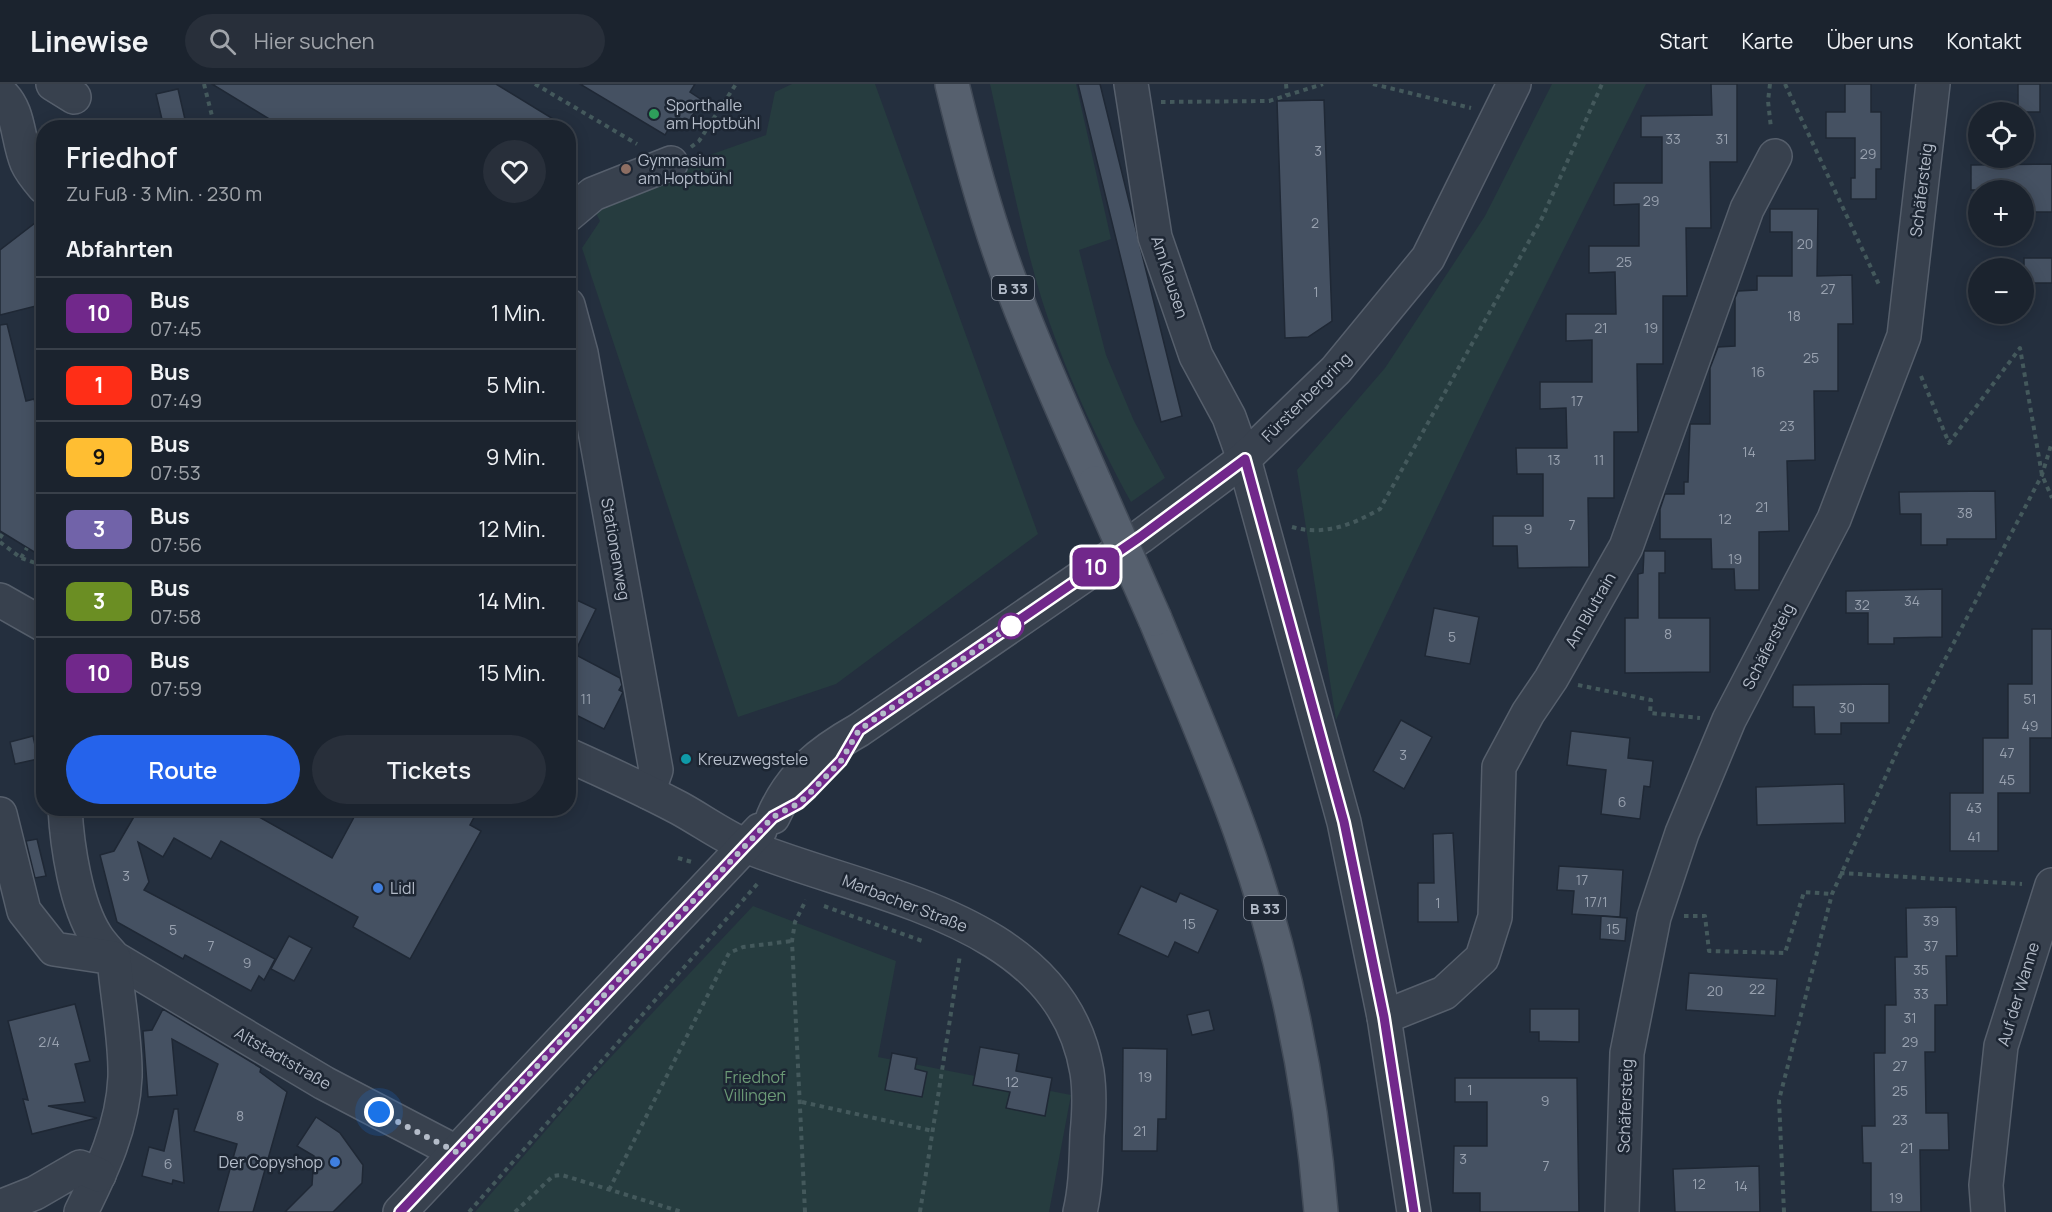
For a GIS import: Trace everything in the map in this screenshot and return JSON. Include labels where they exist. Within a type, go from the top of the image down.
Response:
[{"type":"main road","name":"B 33","points":[[952,84],[987,211],[1009,280],[1220,775],[1265,907],[1298,1042],[1310,1111],[1321,1212]]},
{"type":"street","name":"Fürstenbergring","points":[[400,1212],[773,817],[799,803],[841,761],[859,730],[1140,537],[1245,459],[1336,370],[1428,258],[1514,84]]},
{"type":"street","name":"Schäfersteig","points":[[1622,1212],[1627,1053],[1654,917],[1682,833],[1729,720],[1834,519],[1904,336],[1933,84]]},
{"type":"street","points":[[0,93],[9,100],[14,111],[28,165],[36,176]]},
{"type":"street","name":"Am Klausen","points":[[1132,93],[1155,237],[1196,356],[1229,417],[1245,459],[1344,822],[1384,1017],[1414,1212]]},
{"type":"street","name":"Am Blutrain","points":[[1384,1017],[1444,993],[1482,958],[1495,917],[1499,767],[1528,713],[1551,679],[1626,547],[1747,209],[1775,156]]},
{"type":"street","points":[[576,209],[593,194],[671,163]]},
{"type":"street","name":"Stationenweg","points":[[576,335],[656,770],[648,792]]},
{"type":"street","points":[[0,600],[36,620]]},
{"type":"street","name":"Marbacher Straße","points":[[576,759],[648,792],[745,846],[965,924],[1012,951],[1048,985],[1076,1032],[1087,1072],[1088,1117],[1080,1212]]},
{"type":"street","points":[[0,814],[24,911],[54,949],[114,958],[125,1078],[115,1134],[81,1212]]},
{"type":"street","name":"Altstadtstraße","points":[[65,816],[66,832],[84,911],[96,936],[114,958],[324,1083],[456,1152]]},
{"type":"street","name":"Auf der Wanne","points":[[1988,1212],[1986,1185],[2001,1046],[2052,886]]},
{"type":"street","points":[[0,1207],[35,1193],[80,1167],[99,1175]]},
{"type":"path","points":[[204,84],[213,120]]},
{"type":"path","points":[[536,84],[610,129]]},
{"type":"path","points":[[671,163],[699,141],[736,84]]},
{"type":"path","points":[[1286,84],[1287,95]]},
{"type":"path","points":[[1132,93],[1269,101],[1323,84]]},
{"type":"path","points":[[1373,84],[1465,106],[1499,118]]},
{"type":"path","points":[[1261,515],[1295,528],[1322,531],[1352,525],[1380,510],[1542,218],[1602,84]]},
{"type":"path","points":[[1770,84],[1768,101],[1775,156]]},
{"type":"path","points":[[1784,1212],[1779,1100],[1832,894],[1900,745],[2042,475],[2052,442]]},
{"type":"path","points":[[2042,475],[2052,498]]},
{"type":"path","points":[[3,533],[0,540],[21,558],[36,563]]},
{"type":"path","points":[[21,558],[27,548]]},
{"type":"path","points":[[1551,679],[1651,700],[1650,713],[1729,720]]},
{"type":"path","points":[[1840,873],[2052,886]]},
{"type":"path","points":[[469,1212],[759,882],[768,886]]},
{"type":"path","points":[[1654,917],[1705,916],[1708,951],[1785,953],[1804,892],[1832,894]]},
{"type":"path","points":[[796,896],[906,935]]},
{"type":"path","points":[[806,900],[795,922],[792,941],[806,1212]]},
{"type":"path","points":[[609,1190],[729,953],[743,947],[792,941]]},
{"type":"path","points":[[920,1212],[960,955]]},
{"type":"path","points":[[802,1102],[933,1131]]},
{"type":"path","points":[[515,1212],[553,1176],[562,1175],[682,1212]]},
{"type":"green space","points":[[792,84],[875,84],[1038,534],[836,684],[738,717],[582,248],[600,221],[594,209],[687,163],[766,135],[775,92]]},
{"type":"green space","points":[[990,84],[1076,84],[1111,239],[1079,250],[1106,355],[1134,421],[1165,478],[1131,502],[1081,402],[1059,350],[1041,297],[1026,244]]},
{"type":"green space","points":[[1552,84],[1646,84],[1493,391],[1336,720],[1297,470],[1385,368],[1485,216]]},
{"type":"green space","name":"Friedhof Villingen","points":[[753,906],[896,961],[878,1057],[1071,1095],[1049,1212],[475,1212],[594,1075]]},
{"type":"building","points":[[212,84],[496,84],[555,120],[271,120]]},
{"type":"building","name":"Sporthalle am Hoptbühl","points":[[580,84],[695,84],[690,92],[702,100],[686,126],[674,119],[665,135]]},
{"type":"building","points":[[1078,84],[1100,84],[1182,416],[1161,422]]},
{"type":"building","points":[[1711,84],[1737,84],[1737,162],[1710,162],[1711,228],[1686,228],[1687,296],[1663,296],[1663,364],[1637,364],[1638,432],[1614,432],[1614,498],[1588,498],[1589,567],[1518,568],[1517,546],[1493,546],[1493,516],[1543,516],[1543,474],[1517,474],[1516,448],[1567,448],[1566,408],[1540,409],[1540,382],[1592,382],[1592,340],[1566,341],[1566,314],[1616,314],[1615,272],[1589,273],[1589,246],[1639,246],[1639,204],[1614,205],[1614,183],[1662,183],[1662,137],[1641,137],[1641,116],[1712,115]]},
{"type":"building","points":[[1845,84],[1871,84],[1871,112],[1881,112],[1881,169],[1876,169],[1876,199],[1851,199],[1851,178],[1855,178],[1855,138],[1826,138],[1826,112],[1845,112]]},
{"type":"building","points":[[2018,84],[2040,84],[2040,112],[2034,112],[2034,102],[2018,102]]},
{"type":"building","points":[[178,89],[185,120],[162,120],[156,94]]},
{"type":"building","points":[[1324,100],[1332,321],[1308,337],[1285,338],[1277,101]]},
{"type":"building","points":[[2034,164],[2052,164],[2052,212],[2034,212],[2034,180],[1971,180],[1971,168],[2034,168]]},
{"type":"building","points":[[1770,209],[1818,209],[1817,276],[1852,275],[1853,324],[1838,324],[1838,391],[1814,391],[1815,460],[1787,461],[1789,531],[1759,532],[1759,590],[1735,590],[1734,569],[1712,569],[1711,539],[1660,539],[1660,509],[1665,494],[1684,494],[1684,482],[1688,482],[1690,424],[1710,424],[1710,368],[1718,347],[1735,346],[1735,298],[1738,291],[1757,290],[1757,276],[1792,276],[1792,232],[1770,232]]},
{"type":"building","points":[[36,222],[36,306],[0,315],[0,250]]},
{"type":"building","points":[[2034,258],[2052,258],[2052,283],[2034,283]]},
{"type":"building","points":[[7,324],[26,401],[34,399],[36,407],[36,553],[0,531],[0,325]]},
{"type":"building","points":[[1995,491],[1996,539],[1947,539],[1947,545],[1921,545],[1921,514],[1900,514],[1899,492]]},
{"type":"building","points":[[1644,551],[1665,551],[1665,573],[1659,573],[1659,618],[1710,618],[1710,672],[1625,673],[1625,618],[1638,618],[1638,574],[1643,573]]},
{"type":"building","points":[[1942,589],[1942,637],[1894,638],[1894,644],[1868,644],[1868,613],[1846,613],[1846,591]]},
{"type":"building","points":[[576,600],[596,609],[576,650]]},
{"type":"building","points":[[1434,608],[1479,617],[1470,664],[1425,656]]},
{"type":"building","points":[[2032,629],[2052,629],[2052,738],[2030,738],[2030,793],[1998,793],[1998,851],[1950,851],[1950,793],[1983,793],[1983,738],[2008,738],[2008,684],[2032,684]]},
{"type":"building","points":[[576,655],[620,678],[622,685],[619,690],[623,692],[604,729],[576,715]]},
{"type":"building","points":[[1889,684],[1889,723],[1841,723],[1841,734],[1815,734],[1814,707],[1793,707],[1793,685]]},
{"type":"building","points":[[1401,720],[1432,737],[1404,789],[1373,771]]},
{"type":"building","points":[[1571,731],[1630,738],[1628,758],[1653,761],[1650,787],[1644,786],[1640,819],[1601,814],[1606,770],[1567,765]]},
{"type":"building","points":[[33,736],[36,759],[15,764],[10,742]]},
{"type":"building","points":[[1844,784],[1845,823],[1757,825],[1756,787]]},
{"type":"building","name":"Lidl","points":[[134,816],[257,816],[332,858],[355,816],[475,816],[470,825],[481,831],[410,959],[353,927],[358,917],[221,841],[211,859],[174,838],[163,857],[138,842],[149,882],[144,890],[275,959],[264,980],[259,976],[251,991],[185,955],[183,959],[117,922],[100,855],[114,851]]},
{"type":"building","points":[[1453,833],[1458,922],[1418,922],[1418,883],[1434,883],[1433,834]]},
{"type":"building","points":[[37,839],[46,876],[35,878],[26,841]]},
{"type":"building","points":[[1559,866],[1623,870],[1620,917],[1572,914],[1574,891],[1557,890]]},
{"type":"building","points":[[1141,886],[1176,902],[1180,893],[1218,910],[1198,953],[1175,942],[1168,957],[1118,934]]},
{"type":"building","points":[[1956,907],[1957,956],[1946,956],[1947,1005],[1935,1005],[1935,1052],[1925,1052],[1926,1113],[1948,1113],[1949,1150],[1920,1150],[1921,1212],[1871,1212],[1871,1163],[1863,1163],[1862,1126],[1875,1126],[1874,1053],[1885,1053],[1885,1005],[1896,1005],[1895,957],[1907,957],[1906,908]]},
{"type":"building","points":[[1601,916],[1627,918],[1625,941],[1600,939]]},
{"type":"building","points":[[289,936],[312,948],[294,981],[271,969]]},
{"type":"building","points":[[1689,973],[1777,979],[1775,1016],[1686,1010]]},
{"type":"building","points":[[75,1004],[90,1061],[75,1064],[85,1102],[48,1106],[97,1118],[32,1134],[23,1099],[28,1100],[8,1021]]},
{"type":"building","points":[[163,1009],[261,1068],[260,1072],[287,1092],[253,1212],[218,1212],[237,1144],[194,1131],[218,1064],[172,1039],[177,1095],[148,1097],[143,1031],[152,1030]]},
{"type":"building","points":[[1530,1009],[1579,1009],[1579,1042],[1539,1041],[1539,1032],[1530,1032]]},
{"type":"building","points":[[1209,1010],[1214,1030],[1192,1035],[1187,1015]]},
{"type":"building","points":[[980,1047],[1019,1054],[1016,1071],[1052,1078],[1045,1116],[1006,1108],[1010,1092],[973,1085]]},
{"type":"building","points":[[1123,1048],[1167,1049],[1166,1119],[1158,1119],[1157,1151],[1122,1151]]},
{"type":"building","points":[[892,1053],[917,1058],[915,1069],[927,1072],[922,1097],[885,1090]]},
{"type":"building","points":[[1455,1078],[1577,1078],[1579,1212],[1480,1212],[1480,1193],[1453,1193],[1454,1146],[1487,1146],[1487,1102],[1455,1102]]},
{"type":"building","points":[[174,1109],[178,1109],[184,1183],[173,1180],[172,1184],[142,1176],[149,1147],[164,1151]]},
{"type":"building","name":"Der Copyshop","points":[[316,1117],[340,1133],[363,1165],[362,1183],[333,1212],[285,1212],[312,1185],[314,1156],[297,1146]]},
{"type":"building","points":[[1759,1166],[1760,1212],[1675,1212],[1673,1169]]},
{"type":"bus line","name":"10","points":[[400,1212],[773,817],[799,803],[841,761],[859,730],[1140,537],[1245,459],[1344,822],[1384,1017],[1414,1212]]},
{"type":"place","name":"Sporthalle am Hoptbühl","points":[[654,114]]},
{"type":"place","name":"Gymnasium am Hoptbühl","points":[[626,169]]},
{"type":"place","name":"Kreuzwegstele","points":[[686,759]]},
{"type":"place","name":"Lidl","points":[[378,888]]},
{"type":"place","name":"Der Copyshop","points":[[335,1162]]},
{"type":"route","points":[[379,1112],[456,1152],[773,817],[799,803],[841,761],[859,730],[1011,626]]}]
